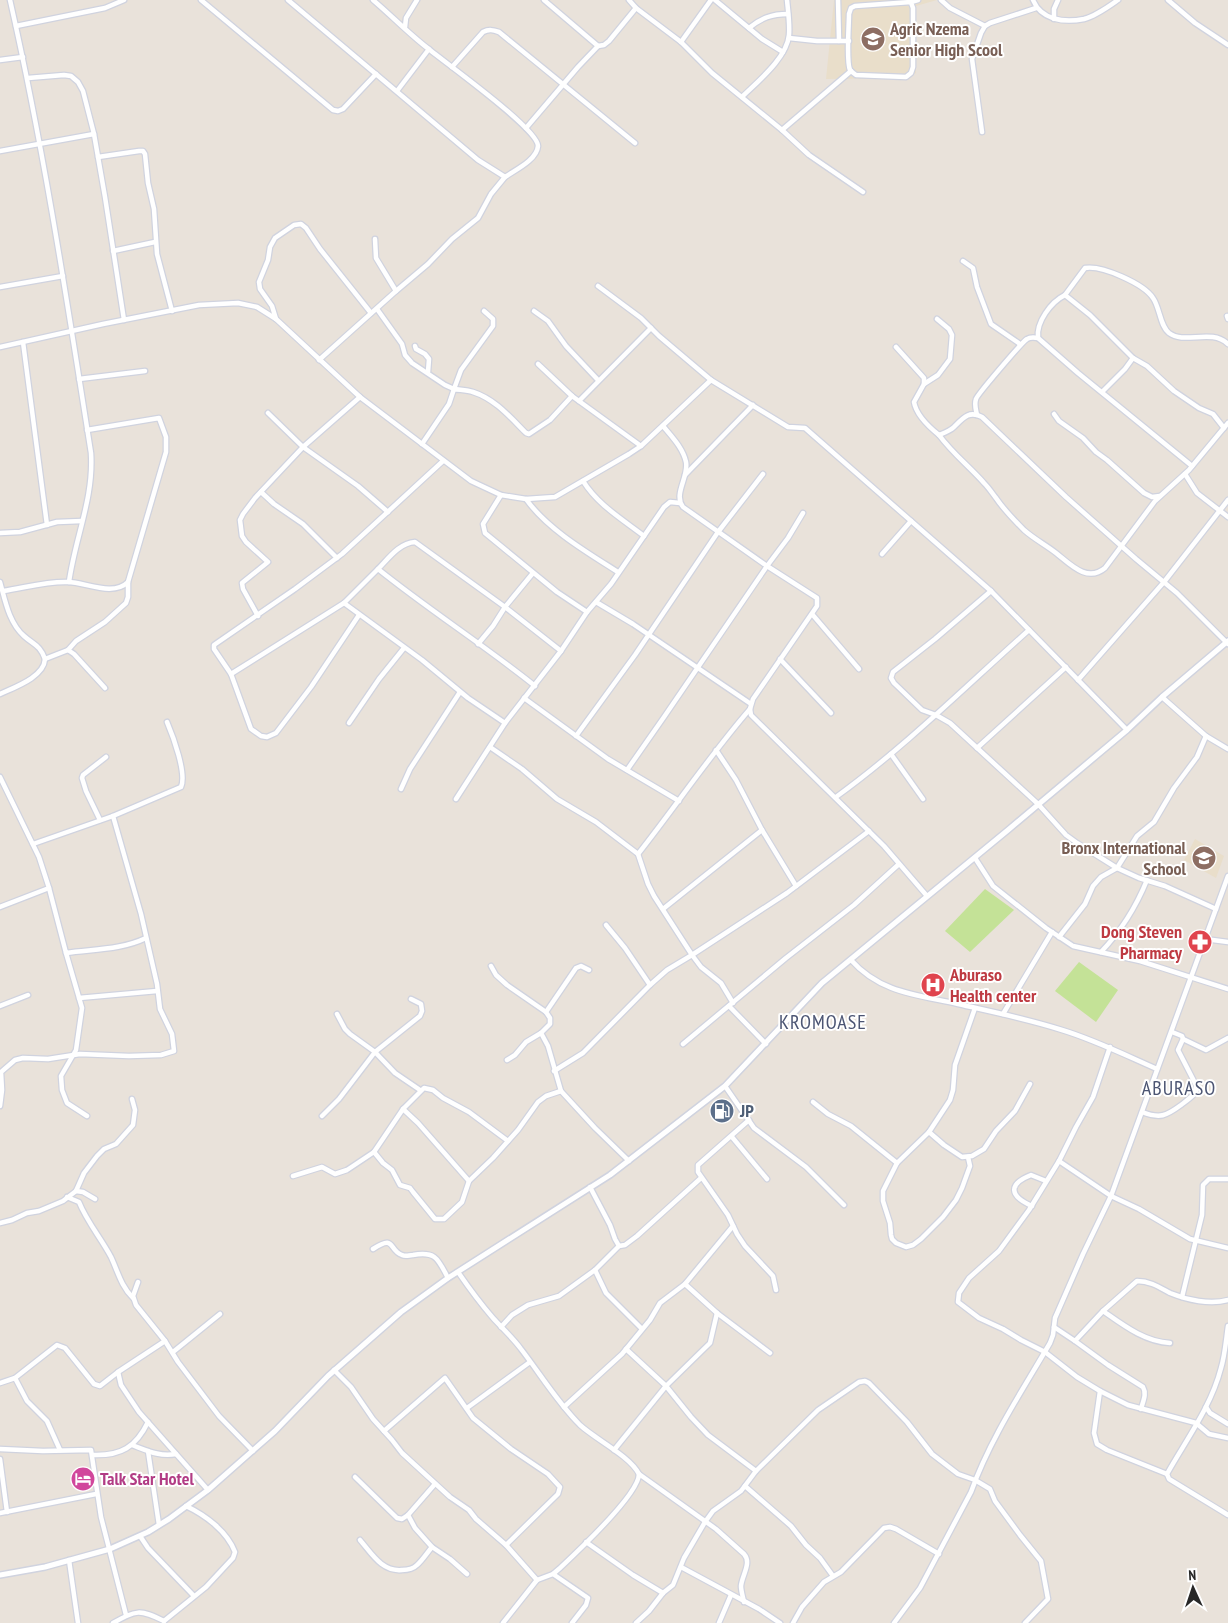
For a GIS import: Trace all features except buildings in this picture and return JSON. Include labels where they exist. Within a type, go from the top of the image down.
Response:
[{"type":"street","points":[[10,0],[28,78],[40,145],[63,276],[92,467],[89,498],[74,549],[69,582]]},
{"type":"street","points":[[16,26],[105,8],[124,0]]},
{"type":"street","points":[[200,0],[332,110],[338,111],[343,108],[376,74]]},
{"type":"street","points":[[288,0],[478,160],[505,177]]},
{"type":"street","points":[[319,360],[428,264],[452,239],[478,218],[491,194],[505,177],[529,160],[535,154],[538,146],[536,139],[526,128],[493,99],[429,50],[373,0]]},
{"type":"street","points":[[405,28],[406,18],[416,0]]},
{"type":"street","points":[[544,0],[598,46]]},
{"type":"street","points":[[629,0],[636,8],[681,42],[712,74],[782,130],[809,155],[864,192]]},
{"type":"street","points":[[681,42],[711,0]]},
{"type":"street","points":[[715,0],[749,28],[783,52]]},
{"type":"street","points":[[742,97],[768,71],[783,52],[789,38],[787,0]]},
{"type":"street","points":[[838,0],[839,41]]},
{"type":"street","points":[[910,1],[912,8],[913,50],[911,73],[906,77],[856,75],[851,71],[848,61],[849,14],[851,8],[918,0]]},
{"type":"street","points":[[942,0],[950,8],[985,26]]},
{"type":"street","points":[[1033,0],[1036,8],[1043,14],[1054,19],[1065,20],[1084,19],[1118,0]]},
{"type":"street","points":[[1054,19],[1054,9],[1058,0]]},
{"type":"street","points":[[1168,0],[1195,23],[1228,45]]},
{"type":"street","points":[[526,128],[562,85],[598,46],[604,45],[609,40],[636,8]]},
{"type":"street","points":[[982,132],[972,59],[979,38],[985,26],[1036,8]]},
{"type":"street","points":[[749,28],[758,21],[773,14],[788,14]]},
{"type":"street","points":[[452,67],[483,32],[488,30],[499,32],[635,143]]},
{"type":"street","points":[[789,38],[817,41],[849,41]]},
{"type":"street","points":[[396,91],[429,50]]},
{"type":"street","points":[[0,60],[23,57]]},
{"type":"street","points":[[782,130],[851,71]]},
{"type":"street","points":[[28,78],[71,76],[78,82],[83,91],[94,134],[124,320]]},
{"type":"street","points":[[0,151],[94,134]]},
{"type":"street","points":[[98,157],[139,151],[145,154],[148,183],[154,209],[155,242],[172,311]]},
{"type":"street","points":[[276,319],[272,306],[260,289],[258,282],[275,238],[294,225],[301,224],[371,314]]},
{"type":"street","points":[[375,239],[376,258],[396,291]]},
{"type":"street","points":[[113,250],[155,242]]},
{"type":"street","points":[[963,261],[970,264],[973,268],[977,287],[991,324],[1020,344]]},
{"type":"street","points":[[1038,338],[1037,331],[1042,319],[1056,302],[1065,295],[1085,268],[1092,267],[1108,270],[1148,292],[1158,307],[1167,332],[1174,336],[1220,338],[1228,344]]},
{"type":"street","points":[[0,287],[63,276]]},
{"type":"street","points":[[598,286],[652,328],[711,380],[788,427],[805,428],[991,592],[1127,730]]},
{"type":"street","points":[[1065,295],[1094,319],[1134,358],[1147,366],[1174,391],[1198,408],[1214,414],[1224,428]]},
{"type":"street","points":[[0,348],[199,305],[238,303],[257,307],[276,319],[360,397],[471,481],[501,496],[526,499],[555,496],[641,446],[711,380]]},
{"type":"street","points":[[377,310],[402,344],[408,359],[412,363],[445,385],[483,396],[499,406],[526,433],[529,434],[550,420],[572,396]]},
{"type":"street","points":[[422,444],[449,404],[461,370],[492,326],[493,319],[484,311]]},
{"type":"street","points":[[534,311],[548,321],[566,346],[598,380]]},
{"type":"street","points":[[937,319],[952,335],[950,359],[938,375],[924,384],[914,402],[915,408],[932,430],[990,488],[994,497],[1026,531],[1082,572],[1089,574],[1100,572],[1123,547],[1155,502],[1192,466],[1228,423]]},
{"type":"street","points":[[579,400],[652,328]]},
{"type":"street","points":[[0,1575],[20,1572],[110,1549],[140,1536],[159,1525],[208,1490],[253,1451],[334,1370],[401,1312],[448,1278],[629,1161],[725,1086],[822,983],[1127,730],[1162,697],[1227,642],[1164,582],[977,415],[974,406],[978,394],[1004,366],[1020,344],[1028,338],[1038,338],[1192,466]]},
{"type":"street","points":[[23,342],[47,525]]},
{"type":"street","points":[[415,346],[416,349],[425,354],[429,359],[428,372]]},
{"type":"street","points":[[896,347],[921,374],[924,378],[924,384]]},
{"type":"street","points":[[1102,392],[1126,369],[1134,358]]},
{"type":"street","points":[[538,364],[572,396],[641,446]]},
{"type":"street","points":[[79,379],[145,371]]},
{"type":"street","points":[[258,616],[243,589],[242,583],[268,562],[242,536],[240,520],[261,492],[304,446],[360,397]]},
{"type":"street","points":[[685,475],[753,405]]},
{"type":"street","points":[[268,413],[304,446],[358,486],[388,512]]},
{"type":"street","points":[[1054,414],[1059,421],[1083,438],[1096,452],[1144,494],[1162,496]]},
{"type":"street","points":[[939,435],[953,428],[965,416],[977,415]]},
{"type":"street","points":[[0,694],[26,681],[41,670],[46,659],[68,650],[76,641],[105,622],[126,603],[128,597],[128,582],[164,460],[167,444],[166,437],[159,418],[87,430]]},
{"type":"street","points":[[663,426],[684,455],[686,465],[679,496],[680,503]]},
{"type":"street","points":[[359,615],[311,688],[276,733],[270,737],[261,736],[251,729],[232,674],[214,649],[214,645],[258,616],[337,558],[443,461]]},
{"type":"street","points":[[576,736],[718,532],[763,474]]},
{"type":"street","points":[[1184,474],[1197,493],[1228,517]]},
{"type":"street","points":[[583,481],[590,493],[599,502],[644,536]]},
{"type":"street","points":[[261,492],[274,504],[303,524],[337,558]]},
{"type":"street","points":[[501,496],[483,524],[485,533],[533,573],[587,612]]},
{"type":"street","points":[[526,499],[535,511],[554,528],[618,572]]},
{"type":"street","points":[[1078,680],[1164,582],[1228,500]]},
{"type":"street","points":[[456,799],[505,722],[561,651],[587,612],[664,507],[670,502],[680,503],[767,566],[817,598],[818,602],[751,706],[638,854]]},
{"type":"street","points":[[626,770],[788,538],[803,513]]},
{"type":"street","points":[[0,533],[20,532],[57,522],[82,521]]},
{"type":"street","points":[[882,554],[911,521]]},
{"type":"street","points":[[232,674],[344,603],[399,548],[411,542],[414,542],[505,607],[561,651]]},
{"type":"street","points":[[378,570],[535,686]]},
{"type":"street","points":[[478,644],[533,573]]},
{"type":"street","points":[[3,591],[69,582],[119,588],[128,582]]},
{"type":"street","points":[[0,583],[7,608],[19,630],[42,649],[46,659]]},
{"type":"street","points":[[991,592],[893,672],[891,678],[894,683],[915,705],[950,723],[1038,804],[1066,835],[1117,868],[1165,886],[1216,909]]},
{"type":"street","points":[[596,602],[698,667],[751,706]]},
{"type":"street","points":[[344,603],[422,660],[460,692],[505,722]]},
{"type":"street","points":[[812,614],[859,669]]},
{"type":"street","points":[[836,797],[891,754],[1029,630]]},
{"type":"street","points":[[349,723],[379,679],[404,648]]},
{"type":"street","points":[[68,650],[74,654],[105,688]]},
{"type":"street","points":[[780,659],[831,713]]},
{"type":"street","points":[[977,748],[1066,667]]},
{"type":"street","points":[[401,789],[410,769],[460,692]]},
{"type":"street","points":[[1162,697],[1206,736],[1228,749]]},
{"type":"street","points":[[524,698],[626,770],[679,801]]},
{"type":"street","points":[[751,706],[751,715],[836,797],[927,896]]},
{"type":"street","points":[[33,844],[113,816],[176,790],[182,784],[176,748],[167,722]]},
{"type":"street","points":[[1059,937],[1086,904],[1093,886],[1101,876],[1117,868],[1132,843],[1154,822],[1174,788],[1197,757],[1206,736]]},
{"type":"street","points":[[490,747],[522,768],[557,799],[596,822],[638,854],[648,884],[692,955],[701,967],[721,983],[731,1005],[766,1044]]},
{"type":"street","points":[[716,750],[736,780],[762,830],[796,886]]},
{"type":"street","points":[[891,754],[923,799]]},
{"type":"street","points":[[100,820],[82,778],[106,757]]},
{"type":"street","points":[[0,777],[39,858],[82,1008],[79,1036],[74,1055],[61,1076],[62,1090],[67,1103],[87,1116]]},
{"type":"street","points":[[0,1106],[2,1090],[1,1069],[16,1060],[23,1058],[48,1059],[74,1055],[161,1055],[171,1053],[174,1050],[172,1034],[160,1009],[146,938],[113,816]]},
{"type":"street","points":[[663,909],[762,830]]},
{"type":"street","points":[[554,1071],[582,1052],[667,970],[733,930],[796,886],[869,831]]},
{"type":"street","points":[[974,858],[992,886],[1073,946],[1140,961],[1228,989]]},
{"type":"street","points":[[683,1044],[786,958],[854,905],[899,864]]},
{"type":"street","points":[[894,1623],[920,1588],[939,1554],[1005,1420],[1053,1335],[1055,1318],[1111,1196],[1228,876]]},
{"type":"street","points":[[1101,952],[1128,919],[1147,880]]},
{"type":"street","points":[[0,907],[49,888]]},
{"type":"street","points":[[606,925],[625,948],[650,985]]},
{"type":"street","points":[[1003,1014],[1052,932]]},
{"type":"street","points":[[66,953],[122,947],[146,938]]},
{"type":"street","points":[[1205,939],[1228,942]]},
{"type":"street","points":[[851,960],[872,979],[889,988],[1003,1014],[1068,1032],[1110,1047],[1157,1070]]},
{"type":"street","points":[[492,966],[496,975],[546,1012],[551,1020],[550,1024],[541,1034],[526,1042],[515,1055],[506,1060]]},
{"type":"street","points":[[546,1012],[576,968],[581,966],[589,970]]},
{"type":"street","points":[[79,998],[157,991]]},
{"type":"street","points":[[0,1006],[28,995]]},
{"type":"street","points":[[322,1116],[339,1099],[375,1052],[420,1016],[422,1011],[421,1004],[411,999]]},
{"type":"street","points":[[968,1157],[970,1166],[956,1200],[928,1232],[913,1245],[900,1246],[892,1239],[882,1196],[897,1163],[929,1132],[950,1100],[953,1090],[955,1065],[975,1008]]},
{"type":"street","points":[[337,1014],[350,1034],[375,1052],[395,1073],[420,1090]]},
{"type":"street","points":[[1172,1032],[1182,1036],[1182,1039],[1206,1050],[1228,1038]]},
{"type":"street","points":[[541,1034],[548,1046],[561,1091],[629,1161]]},
{"type":"street","points":[[1142,1112],[1156,1116],[1166,1115],[1195,1094],[1196,1085],[1178,1050],[1182,1039]]},
{"type":"street","points":[[1110,1047],[1093,1097],[1059,1161],[1032,1206],[994,1257],[969,1278],[959,1293],[958,1302],[979,1318],[1045,1352],[1077,1377],[1100,1391],[1128,1405],[1196,1424],[1209,1434],[1228,1438]]},
{"type":"street","points":[[929,1132],[962,1157],[968,1157],[984,1149],[996,1131],[1015,1111],[1030,1084]]},
{"type":"street","points":[[725,1086],[754,1128],[806,1167],[844,1205]]},
{"type":"street","points":[[293,1176],[322,1167],[335,1174],[347,1170],[374,1152],[403,1109],[420,1090],[428,1088],[469,1112],[508,1141]]},
{"type":"street","points":[[374,1152],[382,1163],[392,1170],[400,1185],[410,1188],[435,1220],[444,1219],[462,1202],[469,1181],[508,1141],[538,1102],[546,1096],[561,1091]]},
{"type":"street","points":[[0,1223],[40,1211],[63,1201],[76,1191],[84,1173],[97,1156],[104,1149],[116,1144],[133,1125],[135,1110],[132,1099]]},
{"type":"street","points":[[813,1102],[828,1114],[851,1126],[897,1163]]},
{"type":"street","points":[[403,1109],[418,1123],[469,1181]]},
{"type":"street","points":[[749,1120],[698,1166],[698,1172],[728,1215],[745,1246],[773,1276],[776,1290]]},
{"type":"street","points":[[732,1137],[767,1179]]},
{"type":"street","points":[[1059,1161],[1111,1196],[1139,1209],[1190,1240],[1228,1248]]},
{"type":"street","points":[[1032,1206],[1016,1197],[1014,1193],[1015,1187],[1024,1177],[1032,1175],[1046,1181]]},
{"type":"street","points":[[502,1327],[512,1315],[528,1305],[559,1296],[595,1270],[619,1246],[625,1245],[637,1236],[701,1178]]},
{"type":"street","points":[[1182,1297],[1202,1215],[1203,1185],[1209,1179],[1228,1178]]},
{"type":"street","points":[[590,1187],[619,1246]]},
{"type":"street","points":[[76,1191],[83,1192],[95,1199]]},
{"type":"street","points":[[68,1197],[79,1202],[84,1216],[110,1256],[122,1285],[165,1341],[178,1362],[219,1416],[253,1451]]},
{"type":"street","points":[[564,1407],[626,1349],[660,1303],[685,1284],[734,1226]]},
{"type":"street","points":[[373,1249],[386,1242],[404,1256],[431,1254],[441,1264],[448,1278]]},
{"type":"street","points":[[595,1270],[606,1293],[642,1329]]},
{"type":"street","points":[[458,1272],[470,1290],[520,1348],[564,1407],[582,1427],[614,1450],[639,1474],[705,1522],[747,1558],[741,1588],[744,1602]]},
{"type":"street","points":[[1075,1341],[1103,1311],[1137,1281],[1145,1281],[1182,1297],[1214,1302],[1228,1300]]},
{"type":"street","points":[[134,1300],[134,1293],[138,1282]]},
{"type":"street","points":[[685,1284],[717,1313],[770,1353]]},
{"type":"street","points":[[1103,1311],[1142,1336],[1160,1343],[1170,1344]]},
{"type":"street","points":[[614,1450],[666,1386],[710,1343],[717,1313]]},
{"type":"street","points":[[173,1352],[220,1314]]},
{"type":"street","points":[[1054,1326],[1108,1365],[1143,1387],[1145,1396],[1141,1408]]},
{"type":"street","points":[[1167,1474],[1206,1407],[1221,1369],[1228,1326]]},
{"type":"street","points":[[0,1383],[15,1378],[57,1345],[65,1348],[94,1384],[100,1386],[165,1341]]},
{"type":"street","points":[[626,1349],[666,1386],[690,1417],[708,1435],[756,1471]]},
{"type":"street","points":[[467,1408],[530,1362]]},
{"type":"street","points":[[334,1370],[351,1387],[373,1419],[402,1453],[450,1497],[466,1507],[476,1519],[506,1544],[537,1580]]},
{"type":"street","points":[[118,1372],[121,1385],[139,1412],[208,1490]]},
{"type":"street","points":[[15,1378],[27,1400],[47,1421],[60,1450]]},
{"type":"street","points":[[384,1431],[445,1378],[473,1418],[507,1446],[548,1474],[560,1487],[558,1494],[506,1544]]},
{"type":"street","points":[[636,1623],[649,1611],[662,1593],[673,1585],[684,1558],[713,1511],[741,1491],[756,1471],[818,1410],[859,1382],[865,1381],[907,1422],[932,1454],[958,1474],[975,1480],[990,1489],[995,1501],[1041,1561],[1048,1600],[1026,1623]]},
{"type":"street","points":[[1100,1391],[1094,1433],[1097,1444],[1167,1474],[1169,1479],[1228,1515]]},
{"type":"street","points":[[1206,1407],[1210,1413],[1228,1424]]},
{"type":"street","points":[[93,1455],[108,1455],[132,1445],[143,1433],[148,1422]]},
{"type":"street","points":[[132,1445],[158,1455],[176,1454]]},
{"type":"street","points":[[0,1448],[43,1451],[90,1448],[93,1455],[96,1494],[126,1615]]},
{"type":"street","points":[[148,1451],[159,1525]]},
{"type":"street","points":[[0,1459],[7,1512]]},
{"type":"street","points":[[503,1623],[537,1580],[553,1574],[619,1508],[635,1485],[639,1474]]},
{"type":"street","points":[[355,1477],[397,1518],[402,1519],[408,1515],[436,1484]]},
{"type":"street","points":[[745,1486],[791,1526],[806,1545],[820,1558],[833,1576]]},
{"type":"street","points":[[0,1513],[96,1494]]},
{"type":"street","points":[[113,1623],[126,1615],[143,1612],[164,1622],[206,1586],[233,1558],[235,1552],[216,1527],[202,1514],[186,1506]]},
{"type":"street","points":[[408,1515],[415,1528],[432,1547],[450,1558],[467,1574]]},
{"type":"street","points":[[793,1623],[806,1602],[824,1582],[840,1572],[884,1528],[896,1528],[939,1554]]},
{"type":"street","points":[[140,1536],[148,1548],[194,1596]]},
{"type":"street","points":[[360,1540],[381,1564],[396,1571],[411,1569],[417,1566],[432,1547]]},
{"type":"street","points":[[586,1542],[632,1575],[662,1593]]},
{"type":"street","points":[[69,1560],[78,1623]]},
{"type":"street","points":[[681,1567],[780,1623]]},
{"type":"street","points":[[553,1574],[588,1598],[586,1605],[572,1623]]},
{"type":"street","points":[[719,1623],[731,1596]]},
{"type":"shaded area","name":"Agric Nzema Senior High Scool","points":[[834,0],[937,0],[916,6],[916,73],[905,78],[826,79]]},
{"type":"shaded area","name":"Bronx International School","points":[[1195,839],[1224,856],[1216,878],[1184,860]]},
{"type":"green space","points":[[985,889],[1014,910],[970,952],[945,931]]},
{"type":"green space","points":[[1079,962],[1118,990],[1096,1022],[1055,991]]},
{"type":"place","name":"Agric Nzema Senior High Scool","points":[[873,39]]},
{"type":"place","name":"Bronx International School","points":[[1204,858]]},
{"type":"place","name":"Dong Steven Pharmacy","points":[[1200,942]]},
{"type":"place","name":"Aburaso Health center","points":[[933,985]]},
{"type":"place","name":"JP","points":[[722,1111]]},
{"type":"place","name":"Talk Star Hotel","points":[[83,1479]]},
{"type":"district","name":"KROMOASE","points":[[823,1022]]},
{"type":"district","name":"ABURASO","points":[[1179,1088]]}]
